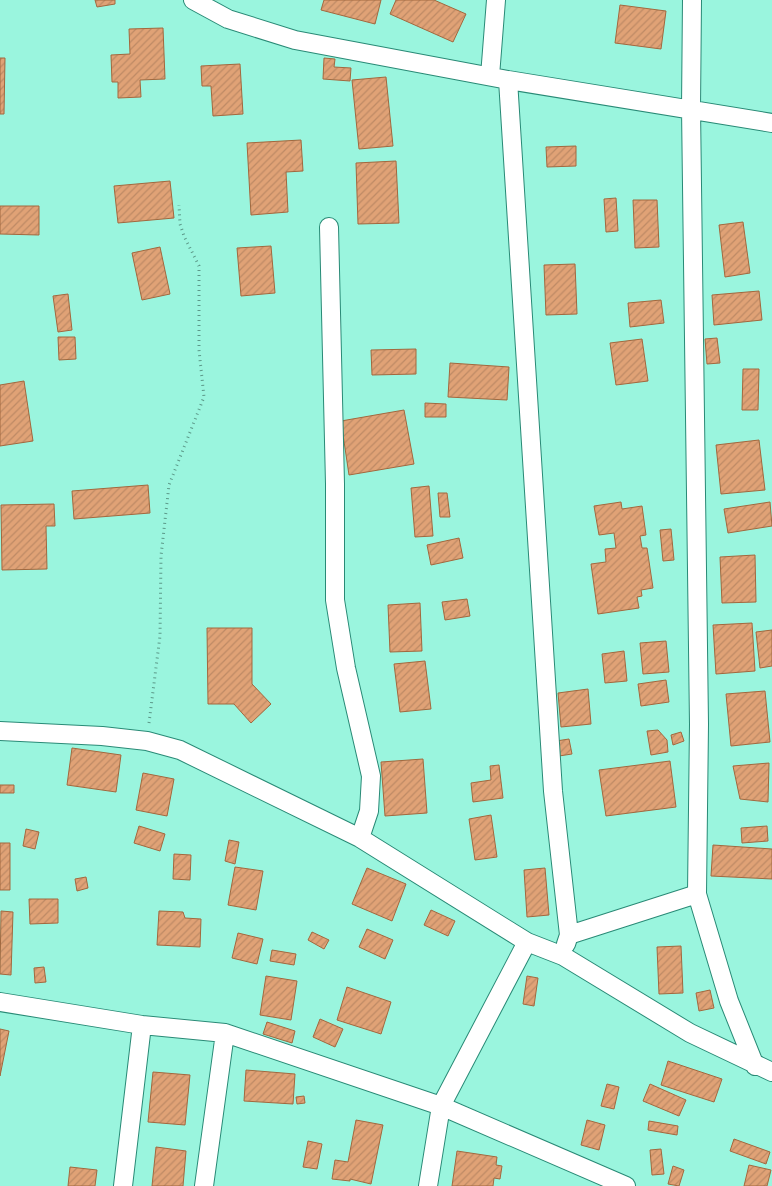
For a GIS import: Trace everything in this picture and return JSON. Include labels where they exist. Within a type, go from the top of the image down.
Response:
[{"type":"street","points":[[193,0],[228,19],[295,40],[508,80],[691,108],[772,123]]},
{"type":"street","points":[[490,76],[496,0]]},
{"type":"street","points":[[692,0],[691,108],[699,724],[697,894],[729,1001],[755,1066]]},
{"type":"street","points":[[508,80],[554,791],[569,935],[563,956]]},
{"type":"street","points":[[329,227],[336,600],[346,668],[371,776],[369,811],[360,838]]},
{"type":"street","points":[[0,731],[102,736],[147,741],[180,750],[360,838],[527,942],[563,956],[690,1033],[755,1066],[772,1072]]},
{"type":"street","points":[[569,935],[697,894]]},
{"type":"street","points":[[428,1186],[441,1106],[527,942]]},
{"type":"street","points":[[0,1002],[142,1025],[225,1033],[441,1106],[626,1186]]},
{"type":"street","points":[[122,1186],[142,1025]]},
{"type":"street","points":[[204,1186],[225,1033]]},
{"type":"path","points":[[147,741],[160,636],[161,556],[169,485],[204,397],[199,350],[199,266],[182,230],[179,204]]},
{"type":"building","points":[[95,0],[115,0],[115,4],[97,7]]},
{"type":"building","points":[[324,0],[381,0],[375,24],[321,10]]},
{"type":"building","points":[[396,0],[434,0],[466,14],[453,42],[390,14]]},
{"type":"building","points":[[620,5],[666,11],[661,49],[615,43]]},
{"type":"building","points":[[163,28],[165,79],[140,80],[141,97],[118,98],[118,82],[112,82],[111,55],[130,54],[129,29]]},
{"type":"building","points":[[0,58],[5,58],[4,114],[0,114]]},
{"type":"building","points":[[324,58],[335,59],[334,67],[351,68],[350,81],[323,79]]},
{"type":"building","points":[[240,64],[243,114],[213,116],[211,86],[202,86],[201,66]]},
{"type":"building","points":[[386,77],[393,146],[359,149],[352,80]]},
{"type":"building","points":[[301,140],[303,171],[286,172],[288,212],[251,215],[247,143]]},
{"type":"building","points":[[576,146],[576,166],[547,167],[546,147]]},
{"type":"building","points":[[396,161],[399,223],[358,224],[356,163]]},
{"type":"building","points":[[170,181],[174,218],[118,223],[114,186]]},
{"type":"building","points":[[616,198],[618,231],[606,232],[604,199]]},
{"type":"building","points":[[633,200],[657,200],[659,247],[635,248]]},
{"type":"building","points":[[0,206],[39,206],[39,235],[0,234]]},
{"type":"building","points":[[743,222],[750,273],[725,277],[719,225]]},
{"type":"building","points":[[271,246],[275,293],[241,296],[237,248]]},
{"type":"building","points":[[160,247],[170,294],[142,300],[132,253]]},
{"type":"building","points":[[575,264],[577,314],[546,315],[544,265]]},
{"type":"building","points":[[759,291],[762,320],[714,325],[712,295]]},
{"type":"building","points":[[68,294],[72,330],[58,332],[53,296]]},
{"type":"building","points":[[661,300],[664,323],[630,327],[628,303]]},
{"type":"building","points":[[58,337],[75,337],[76,359],[59,360]]},
{"type":"building","points":[[717,338],[720,363],[707,364],[705,339]]},
{"type":"building","points":[[642,339],[648,381],[616,385],[610,343]]},
{"type":"building","points":[[416,349],[416,374],[372,375],[371,350]]},
{"type":"building","points":[[450,363],[509,367],[507,400],[448,397]]},
{"type":"building","points":[[743,369],[759,369],[758,410],[742,410]]},
{"type":"building","points":[[24,381],[33,441],[0,446],[0,385]]},
{"type":"building","points":[[425,403],[446,404],[446,417],[425,417]]},
{"type":"building","points":[[404,410],[414,464],[349,475],[341,421]]},
{"type":"building","points":[[759,440],[765,490],[721,494],[716,445]]},
{"type":"building","points":[[148,485],[150,513],[74,519],[72,491]]},
{"type":"building","points":[[429,486],[433,536],[415,537],[411,488]]},
{"type":"building","points":[[438,493],[447,493],[450,517],[440,517]]},
{"type":"building","points":[[621,502],[622,509],[642,506],[646,535],[640,536],[642,548],[647,548],[653,588],[641,590],[642,596],[637,597],[639,608],[598,614],[591,564],[606,562],[605,549],[616,548],[614,533],[599,535],[594,506]]},
{"type":"building","points":[[770,502],[772,526],[728,533],[724,509]]},
{"type":"building","points":[[54,504],[55,526],[46,526],[47,569],[2,570],[1,505]]},
{"type":"building","points":[[671,529],[674,560],[663,561],[660,530]]},
{"type":"building","points":[[459,538],[463,558],[431,565],[427,545]]},
{"type":"building","points":[[755,555],[756,602],[722,603],[720,557]]},
{"type":"building","points":[[467,599],[470,616],[445,620],[442,602]]},
{"type":"building","points":[[420,603],[422,651],[390,652],[388,605]]},
{"type":"building","points":[[752,623],[755,671],[716,674],[713,625]]},
{"type":"building","points":[[207,628],[252,628],[252,684],[271,704],[251,723],[234,704],[208,704]]},
{"type":"building","points":[[772,630],[772,666],[760,668],[756,632]]},
{"type":"building","points":[[666,641],[669,672],[643,674],[640,643]]},
{"type":"building","points":[[624,651],[627,681],[605,683],[602,654]]},
{"type":"building","points":[[425,661],[431,709],[400,712],[394,664]]},
{"type":"building","points":[[666,680],[669,702],[641,706],[638,684]]},
{"type":"building","points":[[588,689],[591,724],[561,727],[558,693]]},
{"type":"building","points":[[765,691],[770,742],[731,746],[726,694]]},
{"type":"building","points":[[658,730],[667,740],[668,752],[651,755],[647,731]]},
{"type":"building","points":[[681,732],[684,741],[673,745],[671,735]]},
{"type":"building","points":[[569,739],[572,754],[559,756],[556,741]]},
{"type":"building","points":[[72,748],[121,755],[116,792],[67,785]]},
{"type":"building","points":[[423,759],[427,813],[385,816],[381,762]]},
{"type":"building","points":[[670,761],[676,807],[606,816],[599,770]]},
{"type":"building","points":[[769,763],[768,802],[740,799],[733,766]]},
{"type":"building","points":[[499,765],[503,798],[473,802],[471,783],[491,780],[490,766]]},
{"type":"building","points":[[143,773],[174,779],[167,816],[136,810]]},
{"type":"building","points":[[0,785],[14,785],[14,793],[0,793]]},
{"type":"building","points":[[491,815],[497,857],[475,860],[469,819]]},
{"type":"building","points":[[139,826],[165,834],[160,851],[134,843]]},
{"type":"building","points":[[767,826],[768,841],[742,843],[741,828]]},
{"type":"building","points":[[26,829],[39,832],[35,849],[23,846]]},
{"type":"building","points":[[229,840],[239,842],[235,864],[225,861]]},
{"type":"building","points":[[0,843],[10,843],[10,890],[0,890]]},
{"type":"building","points":[[713,845],[772,849],[772,879],[711,876]]},
{"type":"building","points":[[174,854],[191,855],[190,880],[173,879]]},
{"type":"building","points":[[235,867],[263,871],[256,910],[228,905]]},
{"type":"building","points":[[367,868],[406,884],[392,921],[352,904]]},
{"type":"building","points":[[545,868],[549,915],[527,917],[524,870]]},
{"type":"building","points":[[86,877],[88,888],[77,891],[75,879]]},
{"type":"building","points":[[29,899],[58,899],[58,923],[30,924]]},
{"type":"building","points":[[431,910],[455,921],[448,936],[424,925]]},
{"type":"building","points":[[1,911],[13,912],[11,975],[0,974]]},
{"type":"building","points":[[159,911],[183,912],[185,918],[201,919],[200,947],[157,945]]},
{"type":"building","points":[[367,929],[393,940],[385,959],[359,947]]},
{"type":"building","points":[[312,932],[329,940],[324,949],[308,940]]},
{"type":"building","points":[[238,933],[263,939],[257,964],[232,958]]},
{"type":"building","points":[[681,946],[683,993],[659,994],[657,947]]},
{"type":"building","points":[[272,950],[296,954],[294,965],[270,961]]},
{"type":"building","points":[[44,967],[46,982],[35,983],[34,968]]},
{"type":"building","points":[[266,976],[297,981],[291,1020],[260,1015]]},
{"type":"building","points":[[527,976],[538,978],[534,1006],[523,1004]]},
{"type":"building","points":[[347,987],[391,1002],[381,1034],[337,1020]]},
{"type":"building","points":[[710,990],[714,1008],[699,1011],[696,993]]},
{"type":"building","points":[[320,1019],[343,1029],[335,1047],[313,1037]]},
{"type":"building","points":[[267,1022],[295,1031],[292,1043],[263,1034]]},
{"type":"building","points":[[0,1029],[9,1031],[0,1076]]},
{"type":"building","points":[[668,1061],[722,1079],[714,1102],[661,1085]]},
{"type":"building","points":[[246,1070],[295,1074],[293,1104],[244,1101]]},
{"type":"building","points":[[153,1072],[190,1075],[185,1125],[148,1122]]},
{"type":"building","points":[[607,1084],[619,1087],[614,1109],[601,1106]]},
{"type":"building","points":[[650,1084],[686,1100],[679,1116],[643,1101]]},
{"type":"building","points":[[304,1096],[305,1103],[297,1104],[296,1097]]},
{"type":"building","points":[[356,1120],[383,1125],[371,1184],[350,1179],[350,1181],[332,1179],[335,1160],[348,1162]]},
{"type":"building","points":[[587,1120],[605,1125],[599,1150],[581,1145]]},
{"type":"building","points":[[649,1121],[678,1126],[677,1135],[648,1130]]},
{"type":"building","points":[[734,1139],[770,1152],[766,1164],[730,1151]]},
{"type":"building","points":[[308,1141],[322,1144],[317,1169],[303,1167]]},
{"type":"building","points":[[156,1147],[186,1151],[183,1186],[152,1186]]},
{"type":"building","points":[[661,1149],[664,1174],[652,1175],[650,1150]]},
{"type":"building","points":[[457,1151],[497,1157],[496,1165],[502,1166],[500,1179],[494,1178],[493,1186],[452,1186]]},
{"type":"building","points":[[749,1165],[771,1170],[767,1186],[744,1186]]},
{"type":"building","points":[[673,1166],[684,1170],[679,1186],[668,1184]]},
{"type":"building","points":[[70,1167],[97,1170],[95,1186],[68,1186]]}]
